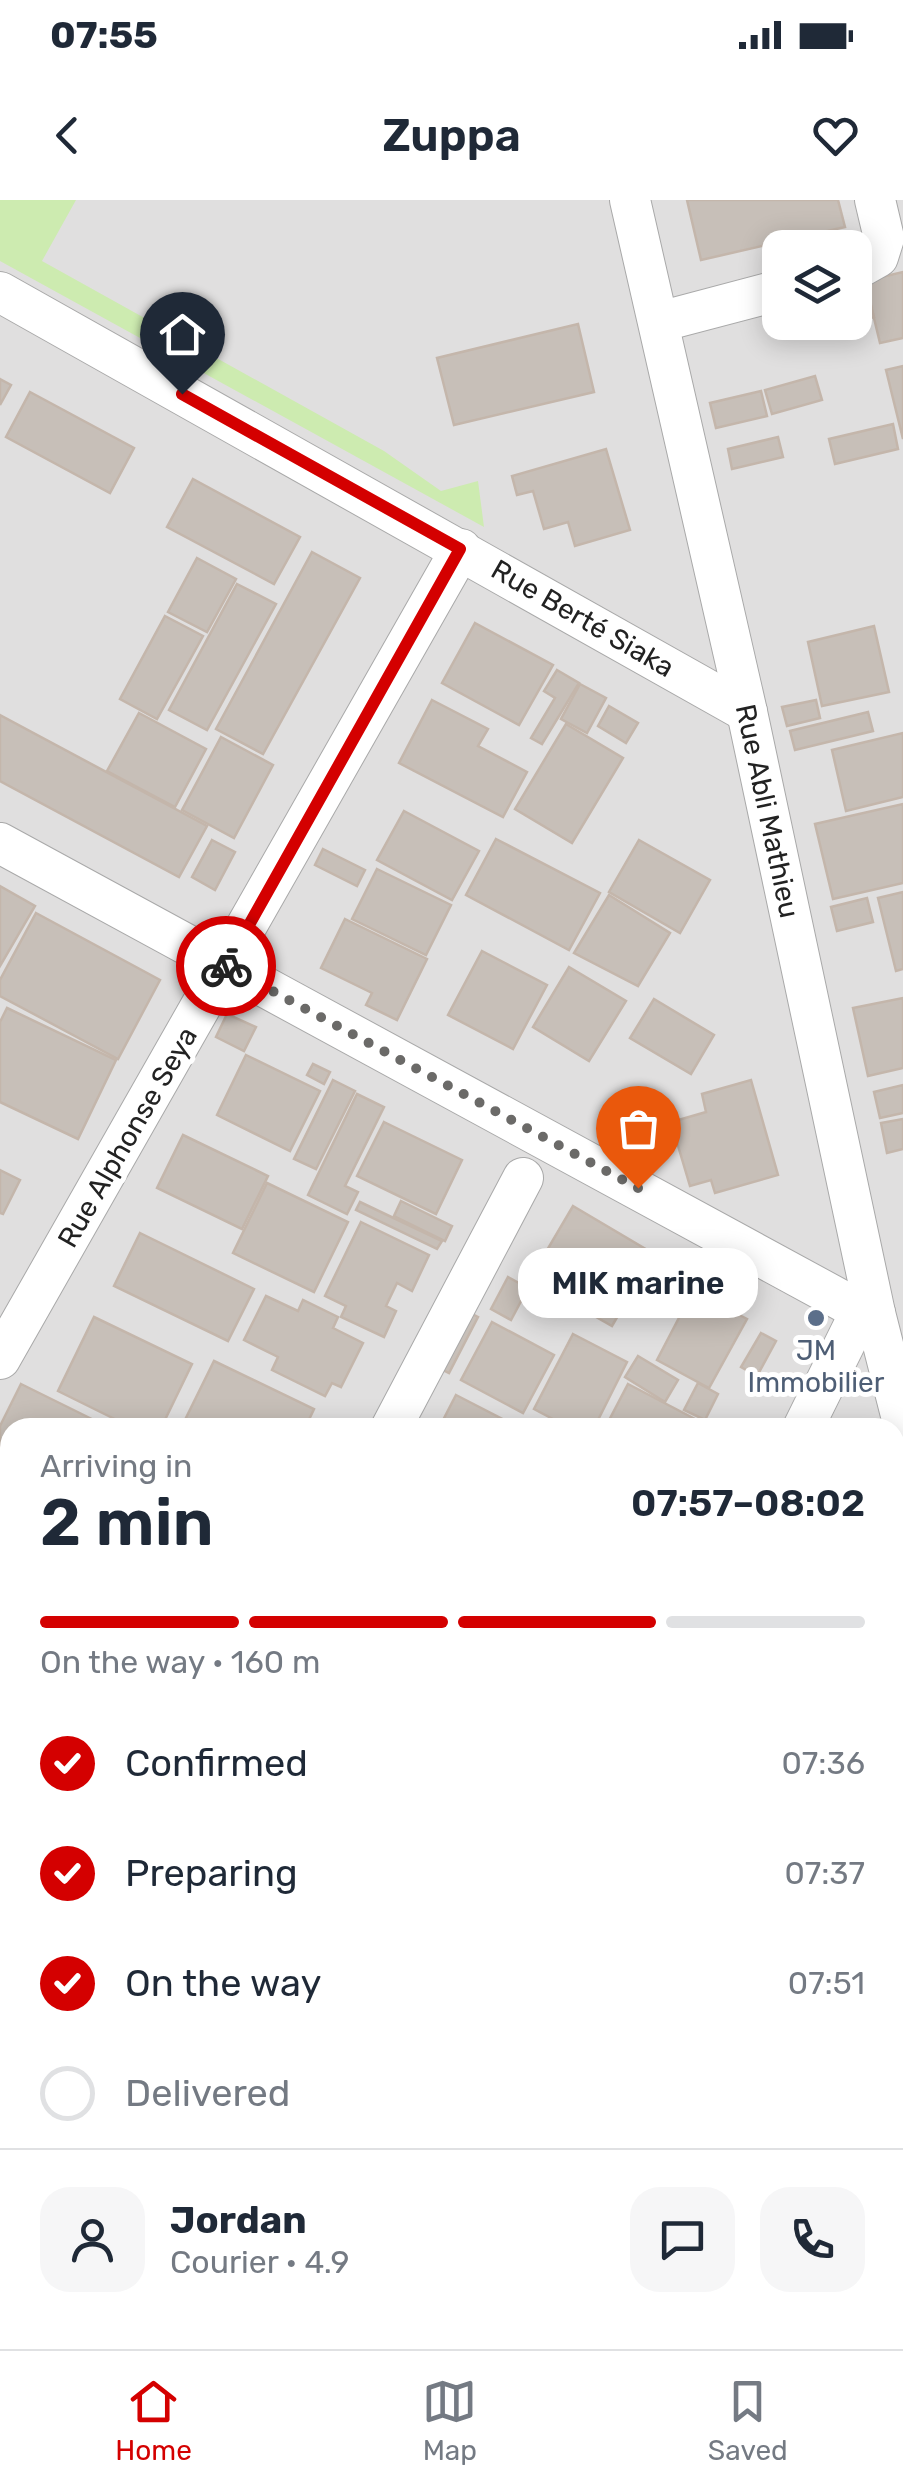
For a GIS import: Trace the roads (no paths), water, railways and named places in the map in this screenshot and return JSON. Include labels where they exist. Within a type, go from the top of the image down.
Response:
[{"type":"street","name":"Rue Abli Mathieu","points":[[630,200],[746,712],[868,1312],[901,1418]]},
{"type":"street","points":[[872,260],[878,257],[884,238],[875,200]]},
{"type":"street","name":"Rue Berté Siaka","points":[[0,292],[746,712]]},
{"type":"street","points":[[659,322],[762,295]]},
{"type":"street","name":"Rue Alphonse Seya","points":[[0,1359],[460,549]]},
{"type":"street","points":[[0,843],[868,1312],[809,1418]]},
{"type":"street","points":[[396,1418],[523,1178]]},
{"type":"place","name":"MIK marine","points":[[638,1188]]},
{"type":"place","name":"JM Immobilier","points":[[816,1318]]}]
